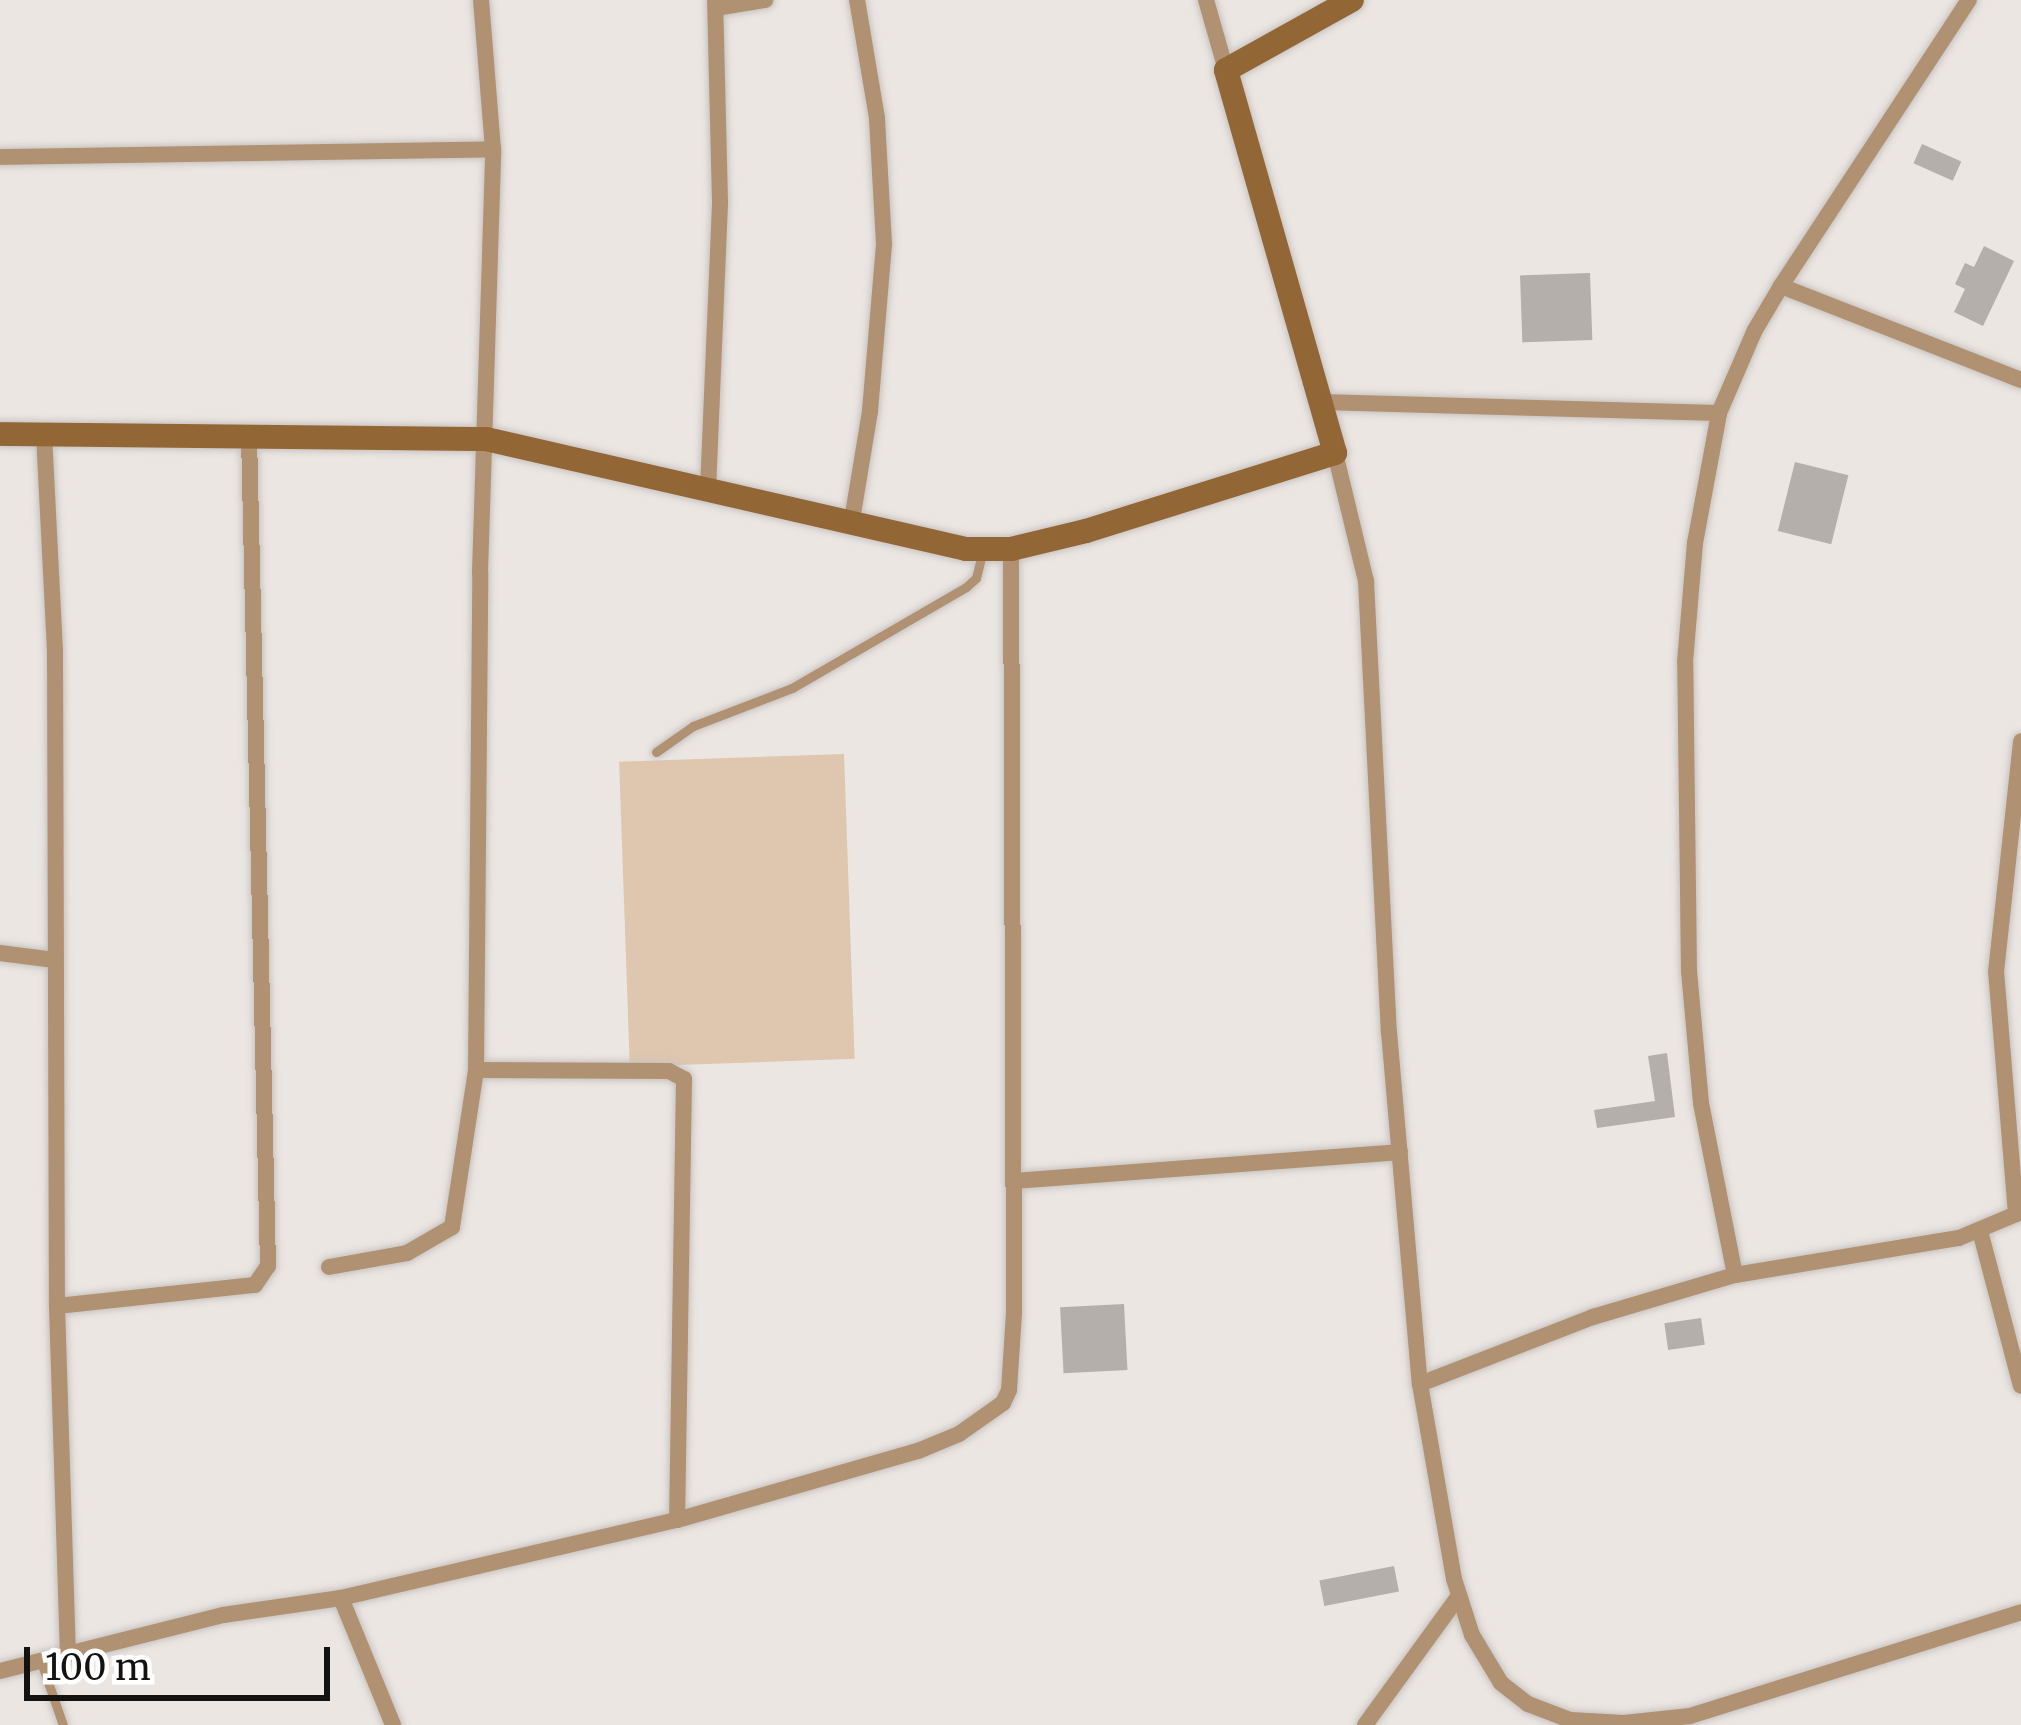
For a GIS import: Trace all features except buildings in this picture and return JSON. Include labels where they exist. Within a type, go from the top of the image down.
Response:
[{"type":"street","points":[[329,1268],[407,1253],[452,1227],[476,1070],[493,149],[482,0]]},
{"type":"street","points":[[708,490],[720,202],[716,4],[765,0]]},
{"type":"street","points":[[851,526],[870,411],[884,244],[878,118],[856,0]]},
{"type":"street","points":[[1206,0],[1335,453],[1366,581],[1400,1152],[1420,1384],[1458,1597],[1472,1635],[1501,1684],[1528,1705],[1595,1724],[1690,1715],[2021,1612]]},
{"type":"street","points":[[1226,70],[1352,0]]},
{"type":"street","points":[[1735,1275],[1701,1103],[1689,972],[1685,662],[1695,543],[1718,413],[1755,330],[1781,286],[1969,0]]},
{"type":"street","points":[[0,157],[493,149]]},
{"type":"street","points":[[1781,286],[2021,380]]},
{"type":"street","points":[[1320,402],[1718,413]]},
{"type":"street","points":[[0,434],[486,440],[851,526],[983,549],[1011,549],[1335,453]]},
{"type":"street","points":[[44,434],[55,650],[56,1306],[68,1651]]},
{"type":"street","points":[[56,1306],[255,1285],[268,1266],[249,435]]},
{"type":"street","points":[[0,1671],[223,1615],[341,1598],[677,1520],[918,1451],[992,1414],[1009,1390],[1015,1181],[1011,549]]},
{"type":"street","points":[[1420,1384],[1593,1317],[1735,1275],[1980,1231],[2019,1213],[1996,972],[2021,741]]},
{"type":"street","points":[[0,953],[56,960]]},
{"type":"street","points":[[476,1070],[669,1070],[684,1079],[677,1520]]},
{"type":"street","points":[[1015,1181],[1400,1152]]},
{"type":"street","points":[[1980,1231],[2021,1386]]},
{"type":"street","points":[[1365,1725],[1458,1597]]},
{"type":"street","points":[[341,1598],[393,1725]]},
{"type":"lane","points":[[656,752],[693,726],[792,688],[966,587],[976,578],[983,549]]},
{"type":"lane","points":[[40,1659],[63,1725]]},
{"type":"shaded area","points":[[844,754],[855,1059],[630,1067],[619,762]]}]
